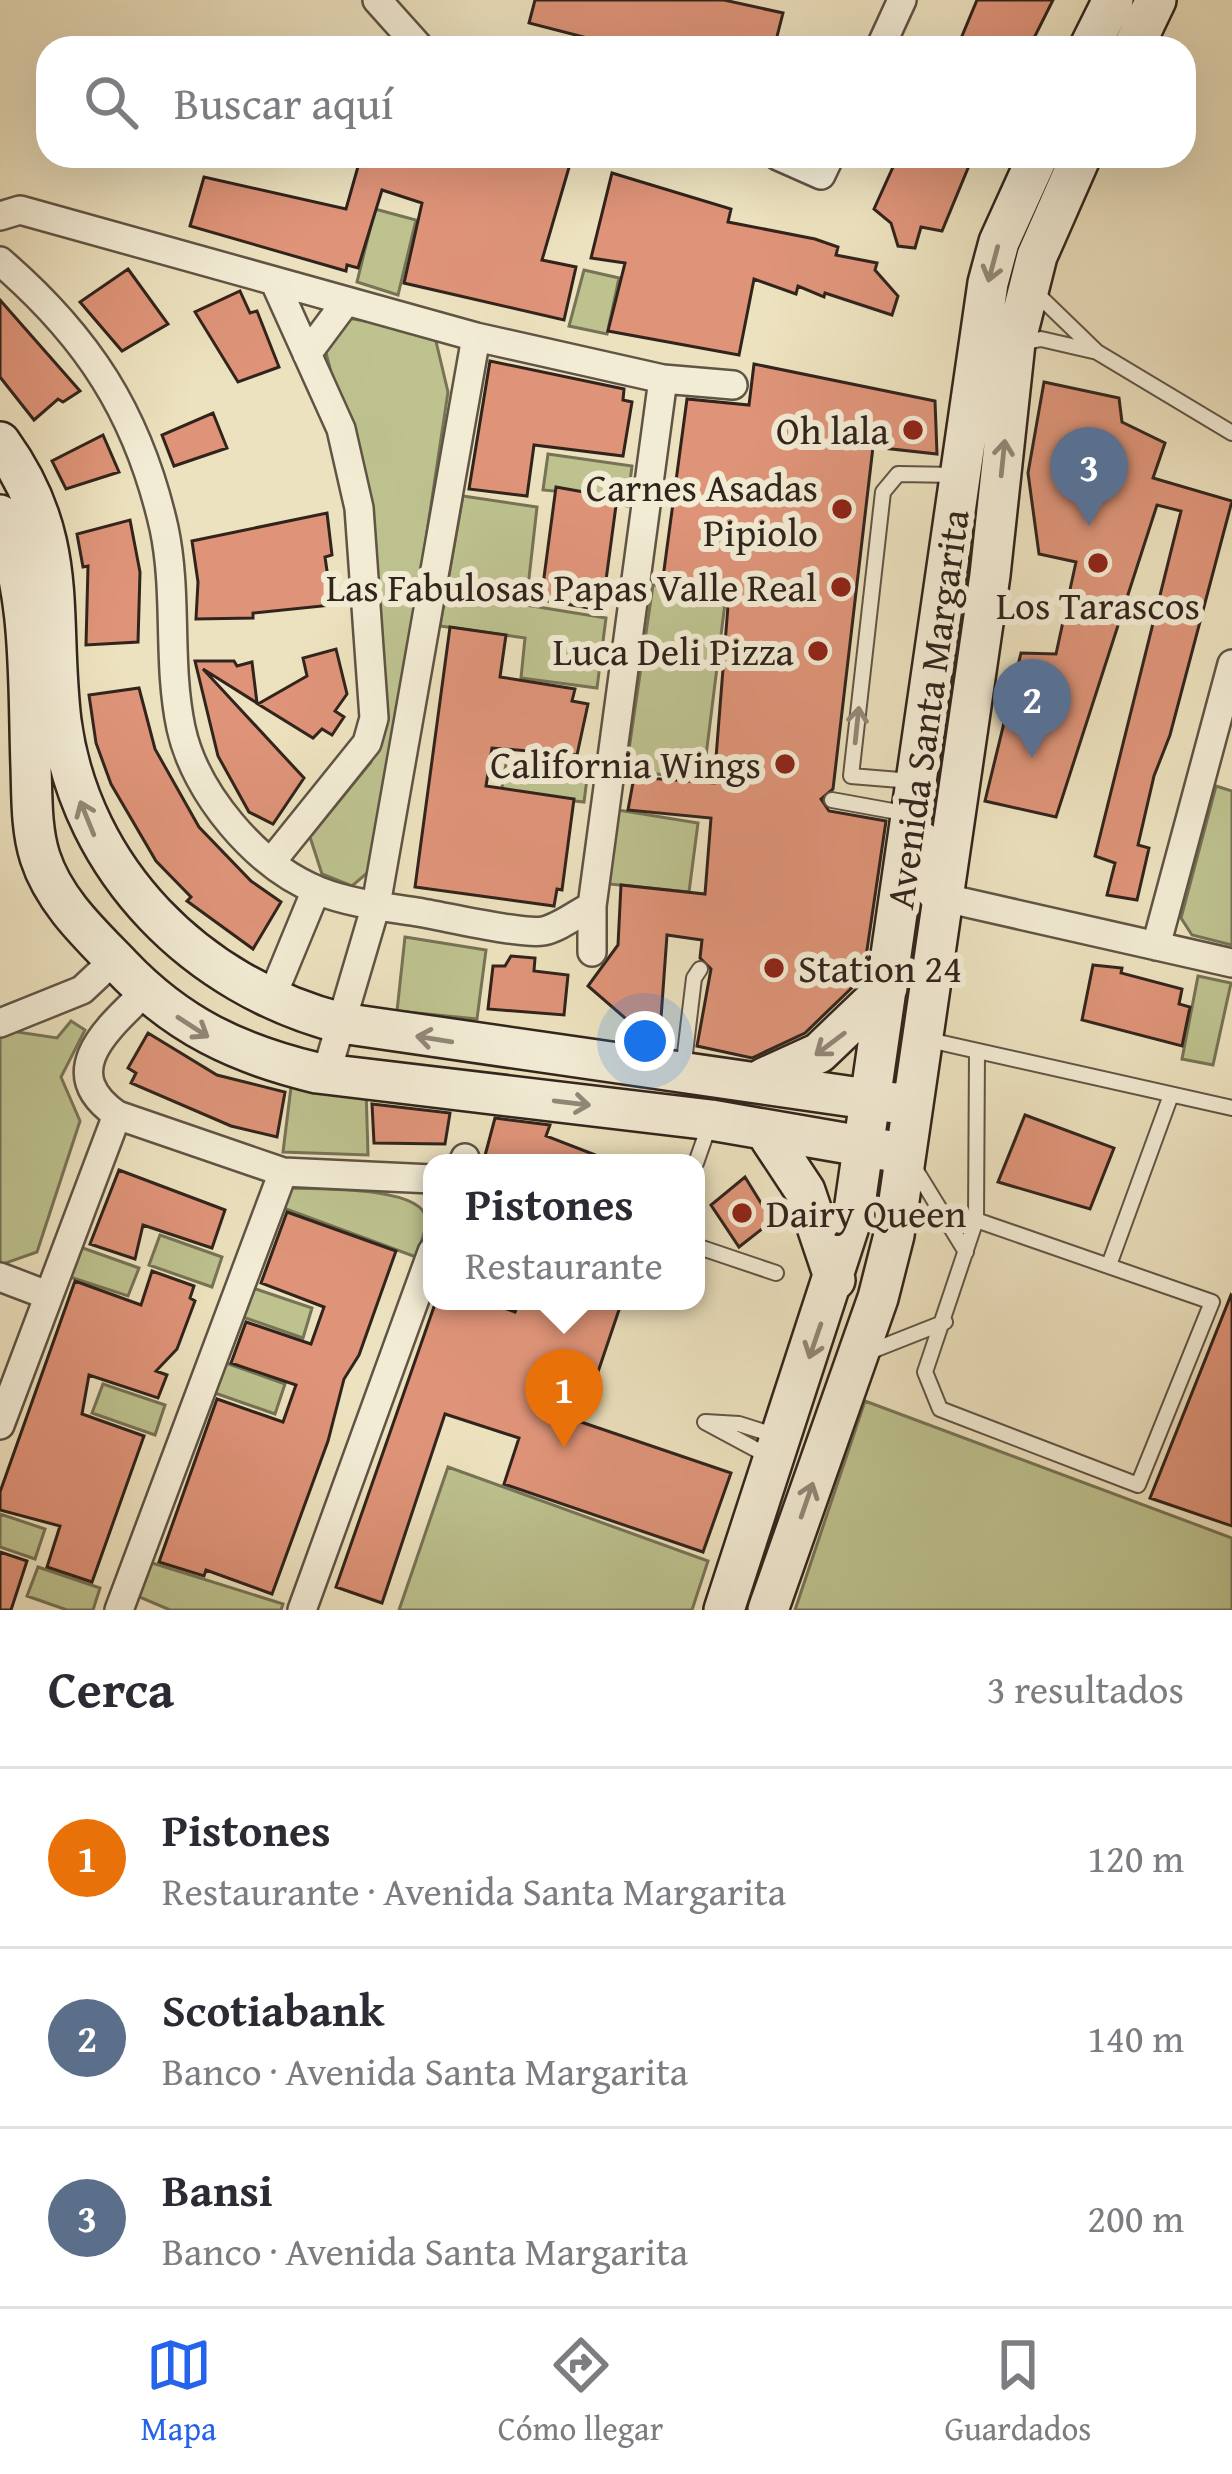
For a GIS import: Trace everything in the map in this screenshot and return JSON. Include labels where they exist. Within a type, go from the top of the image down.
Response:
[{"type":"main road","points":[[1096,36],[1112,0]]},
{"type":"main road","points":[[1139,36],[1156,0]]},
{"type":"main road","name":"Avenida Santa Margarita","points":[[724,1610],[835,1280],[865,1147],[988,283],[999,242],[1033,168]]},
{"type":"main road","name":"Avenida Santa Margarita","points":[[769,1610],[858,1356],[894,1235],[990,574],[1016,343],[1049,224],[1075,168]]},
{"type":"main road","points":[[0,442],[20,470],[46,531],[58,598],[61,719],[73,781],[92,833],[125,880],[188,948],[271,1000],[353,1025],[758,1079],[914,1107]]},
{"type":"main road","points":[[962,465],[972,482],[966,566],[980,576],[990,574]]},
{"type":"main road","points":[[0,514],[14,546],[24,616],[40,856],[71,913],[145,992],[223,1046],[342,1076],[711,1120],[906,1154]]},
{"type":"main road","points":[[946,578],[968,586],[970,594],[963,663],[971,698]]},
{"type":"main road","points":[[71,913],[95,885],[125,880]]},
{"type":"main road","points":[[758,1079],[819,1053],[887,988]]},
{"type":"main road","points":[[342,1076],[353,1025]]},
{"type":"main road","points":[[805,1135],[818,1114],[814,1088]]},
{"type":"main road","points":[[764,1129],[806,1191],[835,1280]]},
{"type":"street","points":[[377,0],[408,36]]},
{"type":"street","points":[[886,36],[902,0]]},
{"type":"street","points":[[0,216],[20,210],[476,337],[663,379],[733,385]]},
{"type":"street","points":[[0,260],[56,309],[116,396],[144,459],[164,529],[182,730],[200,780],[231,824],[272,861],[316,890],[376,905],[542,931],[592,906]]},
{"type":"street","points":[[272,861],[367,743],[374,718],[359,508],[341,429],[276,285]]},
{"type":"street","points":[[308,354],[345,303]]},
{"type":"street","points":[[353,1025],[476,337]]},
{"type":"street","points":[[592,952],[592,906],[663,379]]},
{"type":"street","points":[[1156,946],[1232,664]]},
{"type":"street","points":[[915,798],[924,826],[925,891],[1232,963]]},
{"type":"street","points":[[271,1000],[316,890]]},
{"type":"street","points":[[4,1016],[82,990],[114,959]]},
{"type":"street","points":[[145,992],[111,1026],[87,1065],[87,1084],[97,1101],[117,1115],[283,1172],[423,1179]]},
{"type":"street","points":[[0,1425],[117,1115]]},
{"type":"street","points":[[119,1610],[283,1172]]},
{"type":"street","points":[[0,1277],[47,1295]]},
{"type":"street","points":[[302,1610],[423,1277]]},
{"type":"lane","points":[[1030,286],[1096,352],[1232,433]]},
{"type":"lane","points":[[1016,343],[1041,340],[1096,352]]},
{"type":"lane","points":[[915,798],[851,776],[883,492],[898,474],[962,465]]},
{"type":"lane","points":[[832,800],[915,798]]},
{"type":"lane","points":[[683,1070],[694,978],[700,969]]},
{"type":"lane","points":[[924,1039],[1232,1108]]},
{"type":"lane","points":[[976,1220],[1212,1302],[1138,1485],[940,1409],[926,1372],[976,1220],[977,1051]]},
{"type":"lane","points":[[1109,1264],[1171,1094]]},
{"type":"lane","points":[[699,1154],[711,1120]]},
{"type":"lane","points":[[906,1154],[966,1252]]},
{"type":"lane","points":[[705,1249],[776,1273]]},
{"type":"lane","points":[[858,1356],[945,1322]]},
{"type":"green space","points":[[375,209],[416,220],[398,295],[357,282]]},
{"type":"green space","points":[[584,270],[619,278],[607,334],[569,326]]},
{"type":"green space","points":[[342,317],[434,333],[448,392],[383,826],[373,868],[352,886],[322,874],[310,837],[371,762],[384,710],[376,547],[323,341]]},
{"type":"green space","points":[[548,454],[632,466],[627,506],[617,504],[617,497],[543,490]]},
{"type":"green space","points":[[463,496],[537,507],[526,605],[606,618],[597,688],[521,678],[525,638],[440,626]]},
{"type":"green space","points":[[653,585],[726,595],[703,780],[626,770]]},
{"type":"green space","points":[[507,758],[588,771],[584,802],[501,793]]},
{"type":"green space","points":[[1216,786],[1232,791],[1232,945],[1192,935],[1181,918]]},
{"type":"green space","points":[[618,810],[698,823],[689,892],[609,884]]},
{"type":"green space","points":[[405,937],[486,950],[477,1019],[397,1011]]},
{"type":"green space","points":[[1198,976],[1231,983],[1213,1065],[1182,1059]]},
{"type":"green space","points":[[71,1021],[85,1030],[61,1077],[80,1121],[37,1252],[0,1265],[0,1037],[11,1031],[57,1038]]},
{"type":"green space","points":[[291,1087],[366,1088],[368,1155],[283,1152]]},
{"type":"green space","points":[[283,1188],[388,1195],[421,1209],[423,1237],[416,1257],[278,1206]]},
{"type":"green space","points":[[160,1235],[222,1257],[212,1287],[149,1265]]},
{"type":"green space","points":[[80,1247],[139,1268],[128,1296],[70,1277]]},
{"type":"green space","points":[[250,1287],[312,1308],[303,1338],[240,1316]]},
{"type":"green space","points":[[223,1362],[285,1384],[275,1414],[212,1392]]},
{"type":"green space","points":[[103,1384],[165,1405],[155,1435],[92,1413]]},
{"type":"green space","points":[[865,1401],[1232,1538],[1232,1610],[795,1610]]},
{"type":"green space","points":[[448,1467],[708,1561],[692,1610],[399,1610]]},
{"type":"green space","points":[[0,1514],[45,1529],[35,1559],[0,1547]]},
{"type":"green space","points":[[149,1562],[283,1604],[281,1610],[170,1610],[137,1596]]},
{"type":"green space","points":[[38,1567],[100,1588],[93,1610],[67,1610],[27,1596]]},
{"type":"building","points":[[535,0],[724,0],[783,13],[777,36],[579,36],[529,23]]},
{"type":"building","points":[[977,0],[1053,0],[1035,36],[962,36]]},
{"type":"building","points":[[358,168],[569,168],[542,260],[576,267],[564,320],[404,283],[422,203],[382,190],[358,268],[347,265],[346,271],[190,226],[204,177],[346,209]]},
{"type":"building","points":[[893,168],[968,168],[942,231],[921,227],[915,248],[898,246],[891,223],[874,209]]},
{"type":"building","points":[[612,173],[731,209],[728,222],[815,239],[838,247],[836,255],[877,263],[875,270],[898,296],[892,315],[825,293],[824,297],[798,286],[796,294],[754,279],[739,355],[608,331],[625,263],[591,258]]},
{"type":"building","points":[[128,269],[168,324],[122,351],[80,302]]},
{"type":"building","points":[[240,291],[250,313],[257,311],[279,367],[238,382],[195,312]]},
{"type":"building","points":[[0,300],[80,391],[63,402],[58,399],[34,420],[0,377]]},
{"type":"building","points":[[490,361],[624,389],[623,400],[632,402],[623,456],[534,445],[527,496],[469,489]]},
{"type":"building","points":[[754,364],[935,401],[937,454],[873,447],[833,789],[821,799],[829,811],[886,821],[863,977],[805,1033],[752,1058],[697,1046],[711,969],[700,958],[702,940],[667,935],[661,1018],[647,1037],[588,986],[618,945],[621,885],[705,894],[711,818],[628,810],[634,777],[714,783],[729,593],[662,585],[687,399],[749,405]]},
{"type":"building","points":[[1044,382],[1119,398],[1122,422],[1165,443],[1153,478],[1232,501],[1170,735],[1154,776],[1138,845],[1149,848],[1137,900],[1107,895],[1115,863],[1095,856],[1181,511],[1157,505],[1056,817],[985,801],[1021,653],[1056,654],[1076,562],[1039,554],[1028,473]]},
{"type":"building","points":[[213,413],[227,448],[174,466],[162,435]]},
{"type":"building","points":[[103,435],[119,472],[66,489],[52,461]]},
{"type":"building","points":[[556,487],[617,498],[602,610],[541,600]]},
{"type":"building","points":[[327,513],[332,555],[325,557],[332,605],[253,613],[253,618],[196,619],[198,582],[192,541]]},
{"type":"building","points":[[130,520],[140,572],[138,642],[86,645],[88,566],[83,567],[77,534]]},
{"type":"building","points":[[450,627],[506,635],[500,677],[575,689],[572,701],[588,704],[577,755],[492,748],[486,786],[574,799],[562,890],[557,889],[554,906],[415,887]]},
{"type":"building","points":[[336,649],[347,694],[335,711],[344,717],[332,735],[322,729],[313,738],[258,704],[307,676],[303,658]]},
{"type":"building","points":[[195,661],[234,661],[237,666],[252,662],[257,703],[203,669],[304,778],[273,824],[249,812],[218,756]]},
{"type":"building","points":[[139,688],[155,749],[199,827],[251,881],[281,902],[253,949],[187,901],[191,897],[156,861],[111,784],[96,743],[89,695]]},
{"type":"building","points":[[511,956],[535,958],[534,971],[568,975],[564,1015],[488,1009],[493,966],[505,966]]},
{"type":"building","points":[[1093,965],[1122,968],[1121,973],[1182,989],[1179,1004],[1190,1007],[1182,1046],[1082,1020]]},
{"type":"building","points":[[148,1033],[217,1075],[285,1092],[277,1137],[231,1126],[131,1083],[136,1073],[128,1068]]},
{"type":"building","points":[[372,1104],[450,1113],[445,1144],[374,1143]]},
{"type":"building","points":[[1025,1115],[1114,1148],[1090,1209],[998,1182]]},
{"type":"building","points":[[495,1118],[550,1125],[546,1136],[593,1154],[485,1154]]},
{"type":"building","points":[[119,1170],[225,1210],[212,1248],[143,1225],[135,1259],[90,1244]]},
{"type":"building","name":"Dairy Queen","points":[[745,1177],[772,1221],[739,1247],[711,1205]]},
{"type":"building","points":[[287,1212],[396,1251],[359,1355],[344,1379],[328,1441],[272,1594],[206,1570],[204,1576],[159,1562],[217,1399],[283,1422],[296,1385],[231,1363],[246,1322],[311,1344],[324,1307],[261,1283]]},
{"type":"building","points":[[152,1271],[194,1286],[190,1298],[195,1301],[177,1349],[156,1371],[167,1375],[158,1398],[89,1375],[82,1414],[144,1436],[92,1582],[47,1567],[60,1526],[0,1510],[0,1492],[75,1281],[141,1305]]},
{"type":"building","points":[[1232,1296],[1232,1526],[1150,1498]]},
{"type":"building","points":[[433,1310],[619,1310],[581,1422],[731,1473],[703,1552],[504,1484],[519,1438],[445,1414],[382,1603],[336,1587]]},
{"type":"building","points":[[0,1552],[27,1561],[11,1610],[0,1610]]},
{"type":"place","name":"Oh lala","points":[[913,430]]},
{"type":"place","name":"Carnes Asadas Pipiolo","points":[[842,509]]},
{"type":"place","name":"Bansi","points":[[1089,526]]},
{"type":"place","name":"Los Tarascos","points":[[1098,563]]},
{"type":"place","name":"Las Fabulosas Papas Valle Real","points":[[841,587]]},
{"type":"place","name":"Luca Deli Pizza","points":[[818,651]]},
{"type":"place","name":"Scotiabank","points":[[1032,758]]},
{"type":"place","name":"California Wings","points":[[785,764]]},
{"type":"place","name":"Station 24","points":[[774,968]]},
{"type":"place","name":"Dairy Queen","points":[[742,1213]]},
{"type":"place","name":"Pistones","points":[[564,1448]]}]
